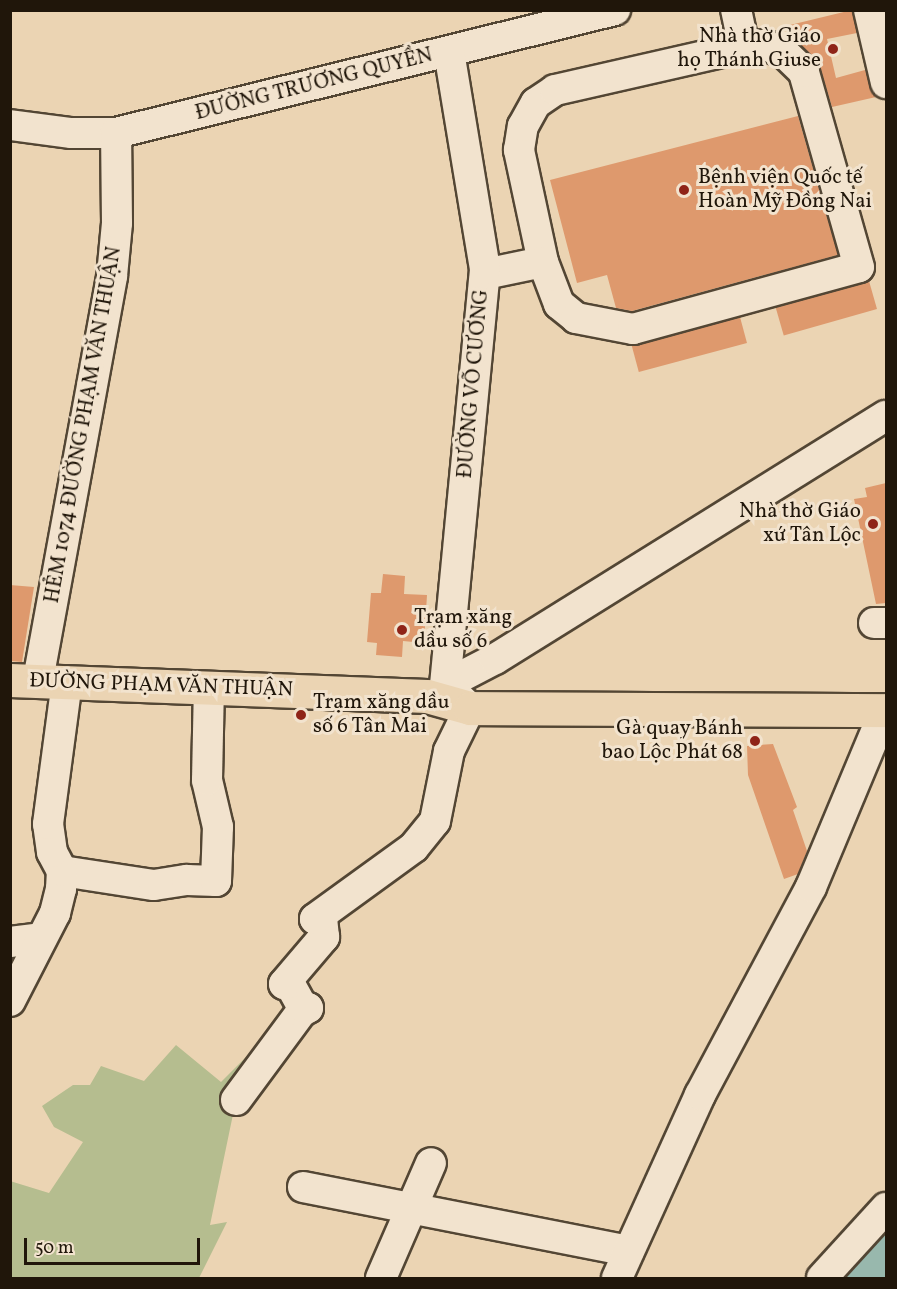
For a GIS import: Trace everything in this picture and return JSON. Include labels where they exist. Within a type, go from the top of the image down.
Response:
[{"type":"main road","name":"ĐƯỜNG PHẠM VĂN THUẬN","points":[[39,681],[427,696],[470,708],[886,710]]},
{"type":"street","name":"ĐƯỜNG TRƯƠNG QUYỀN","points":[[10,125],[71,134],[116,133],[615,10]]},
{"type":"street","points":[[736,10],[744,47]]},
{"type":"street","points":[[869,10],[886,83]]},
{"type":"street","points":[[765,45],[784,53],[804,72],[859,267],[633,329],[576,318],[559,304],[543,262],[519,150],[523,126],[536,103],[555,90],[744,47],[765,45]]},
{"type":"street","name":"ĐƯỜNG VÕ CƯƠNG","points":[[445,685],[484,274],[449,52]]},
{"type":"street","name":"HẺM 1074 ĐƯỜNG PHẠM VĂN THUẬN","points":[[62,872],[52,852],[48,824],[39,681],[112,276],[117,235],[116,133]]},
{"type":"street","points":[[484,274],[543,262]]},
{"type":"street","points":[[236,1100],[301,1012],[308,1008],[302,1006],[289,983],[284,984],[324,937],[322,919],[315,919],[414,847],[435,820],[449,751],[470,708],[445,685],[495,659],[886,416]]},
{"type":"street","points":[[10,1001],[55,913],[62,872],[154,885],[187,880],[216,881],[218,827],[207,780],[209,688]]},
{"type":"street","points":[[617,1278],[700,1095],[811,887],[886,710]]},
{"type":"street","points":[[10,942],[41,938]]},
{"type":"street","points":[[381,1278],[431,1163]]},
{"type":"street","points":[[303,1187],[629,1251]]},
{"type":"street","points":[[822,1278],[886,1208]]},
{"type":"green space","points":[[268,1035],[236,1100],[210,1225],[227,1222],[199,1278],[11,1278],[10,1181],[49,1193],[83,1142],[54,1127],[42,1106],[73,1085],[90,1085],[101,1066],[144,1081],[176,1045],[221,1082]]},
{"type":"water","points":[[886,1223],[886,1278],[834,1278]]},
{"type":"building","points":[[852,10],[857,33],[827,39],[836,78],[865,70],[876,97],[832,107],[820,67],[794,39],[790,25]]},
{"type":"building","points":[[798,116],[838,255],[632,311],[616,308],[607,275],[577,283],[550,180]]},
{"type":"building","points":[[869,281],[877,309],[784,336],[776,308]]},
{"type":"building","points":[[740,317],[747,343],[639,372],[632,346]]},
{"type":"building","points":[[886,483],[886,603],[876,604],[854,499],[867,497],[865,488]]},
{"type":"building","points":[[383,574],[405,576],[404,594],[427,595],[424,643],[403,641],[402,657],[376,655],[377,643],[367,642],[371,593],[381,593]]},
{"type":"building","points":[[10,585],[34,587],[22,662],[10,661]]},
{"type":"building","points":[[773,744],[797,807],[793,810],[807,851],[798,874],[784,879],[748,775],[747,746]]},
{"type":"place","name":"Nhà thờ Giáo họ Thánh Giuse","points":[[833,49]]},
{"type":"place","name":"Bệnh viện Quốc tế Hoàn Mỹ Đồng Nai","points":[[684,190]]},
{"type":"place","name":"Nhà thờ Giáo xứ Tân Lộc","points":[[873,524]]},
{"type":"place","name":"Trạm xăng dầu số 6","points":[[402,630]]},
{"type":"place","name":"Trạm xăng dầu số 6 Tân Mai","points":[[301,715]]},
{"type":"place","name":"Gà quay Bánh bao Lộc Phát 68","points":[[755,741]]}]
